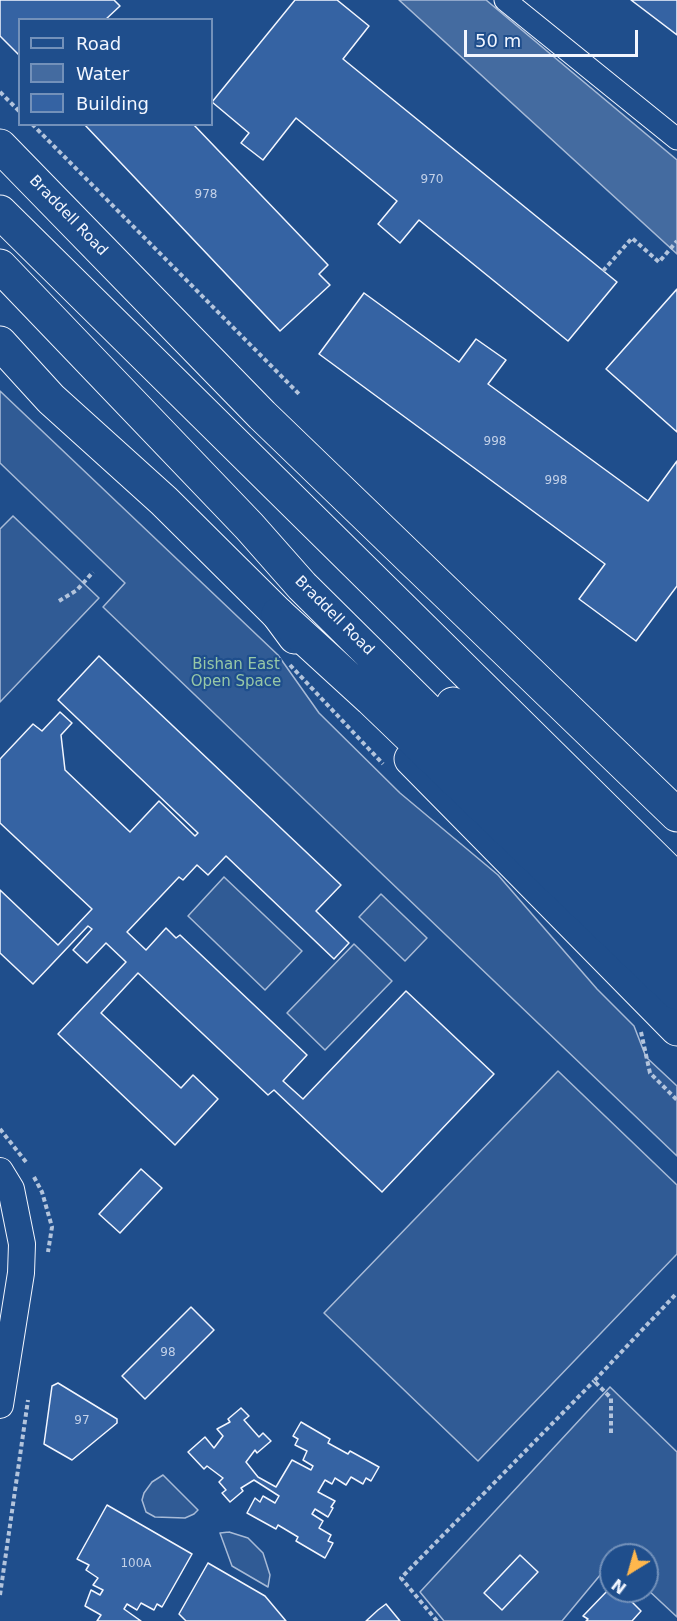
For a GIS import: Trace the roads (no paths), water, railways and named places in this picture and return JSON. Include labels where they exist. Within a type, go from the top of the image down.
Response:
[{"type":"main road","name":"Braddell Road","points":[[0,146],[262,415],[677,815]]},
{"type":"main road","points":[[0,212],[677,880]]},
{"type":"main road","name":"Braddell Road","points":[[0,266],[267,545],[302,586],[677,957]]},
{"type":"main road","points":[[0,343],[51,399],[164,501],[278,614],[371,699],[677,993]]},
{"type":"main road","points":[[267,545],[312,568],[677,919]]},
{"type":"main road","points":[[278,614],[327,673],[677,1029]]},
{"type":"street","points":[[505,0],[677,139]]},
{"type":"street","points":[[0,1171],[11,1189],[22,1244],[21,1274],[0,1405]]},
{"type":"water","points":[[399,0],[486,0],[677,160],[677,254]]},
{"type":"park label","name":"Bishan East Open Space","points":[[236,674]]}]
